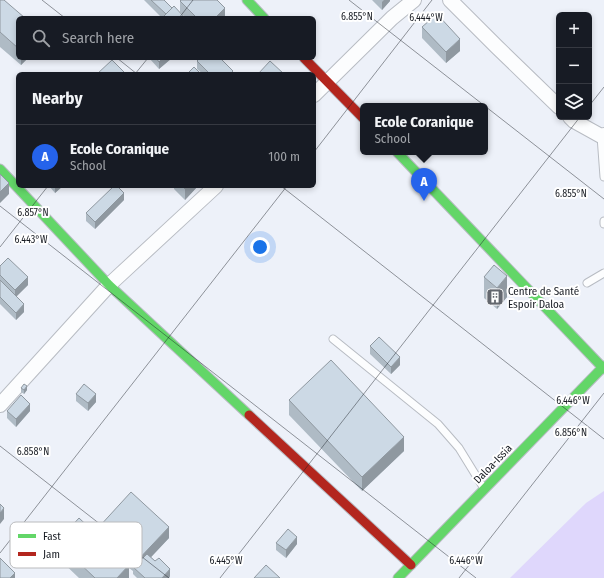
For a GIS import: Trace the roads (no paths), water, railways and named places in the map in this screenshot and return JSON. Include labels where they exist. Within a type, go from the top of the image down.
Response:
[{"type":"street","points":[[246,0],[262,16]]},
{"type":"street","points":[[316,93],[392,18],[414,0]]},
{"type":"street","points":[[450,0],[556,103]]},
{"type":"street","points":[[306,60],[360,115]]},
{"type":"street","points":[[573,120],[602,135]]},
{"type":"street","points":[[400,155],[604,367]]},
{"type":"street","points":[[0,169],[16,186]]},
{"type":"street","points":[[18,188],[109,286],[411,565]]},
{"type":"street","points":[[0,405],[109,286],[214,188]]},
{"type":"street","name":"Daloa-Issia","points":[[398,578],[604,367]]},
{"type":"lane","points":[[602,135],[604,177]]},
{"type":"lane","points":[[587,283],[604,273]]},
{"type":"lane","points":[[333,339],[438,424],[459,448],[485,489]]},
{"type":"place","name":"Ecole Coranique","points":[[424,201]]},
{"type":"place","name":"Centre de Santé Espoir Daloa","points":[[495,297]]}]
